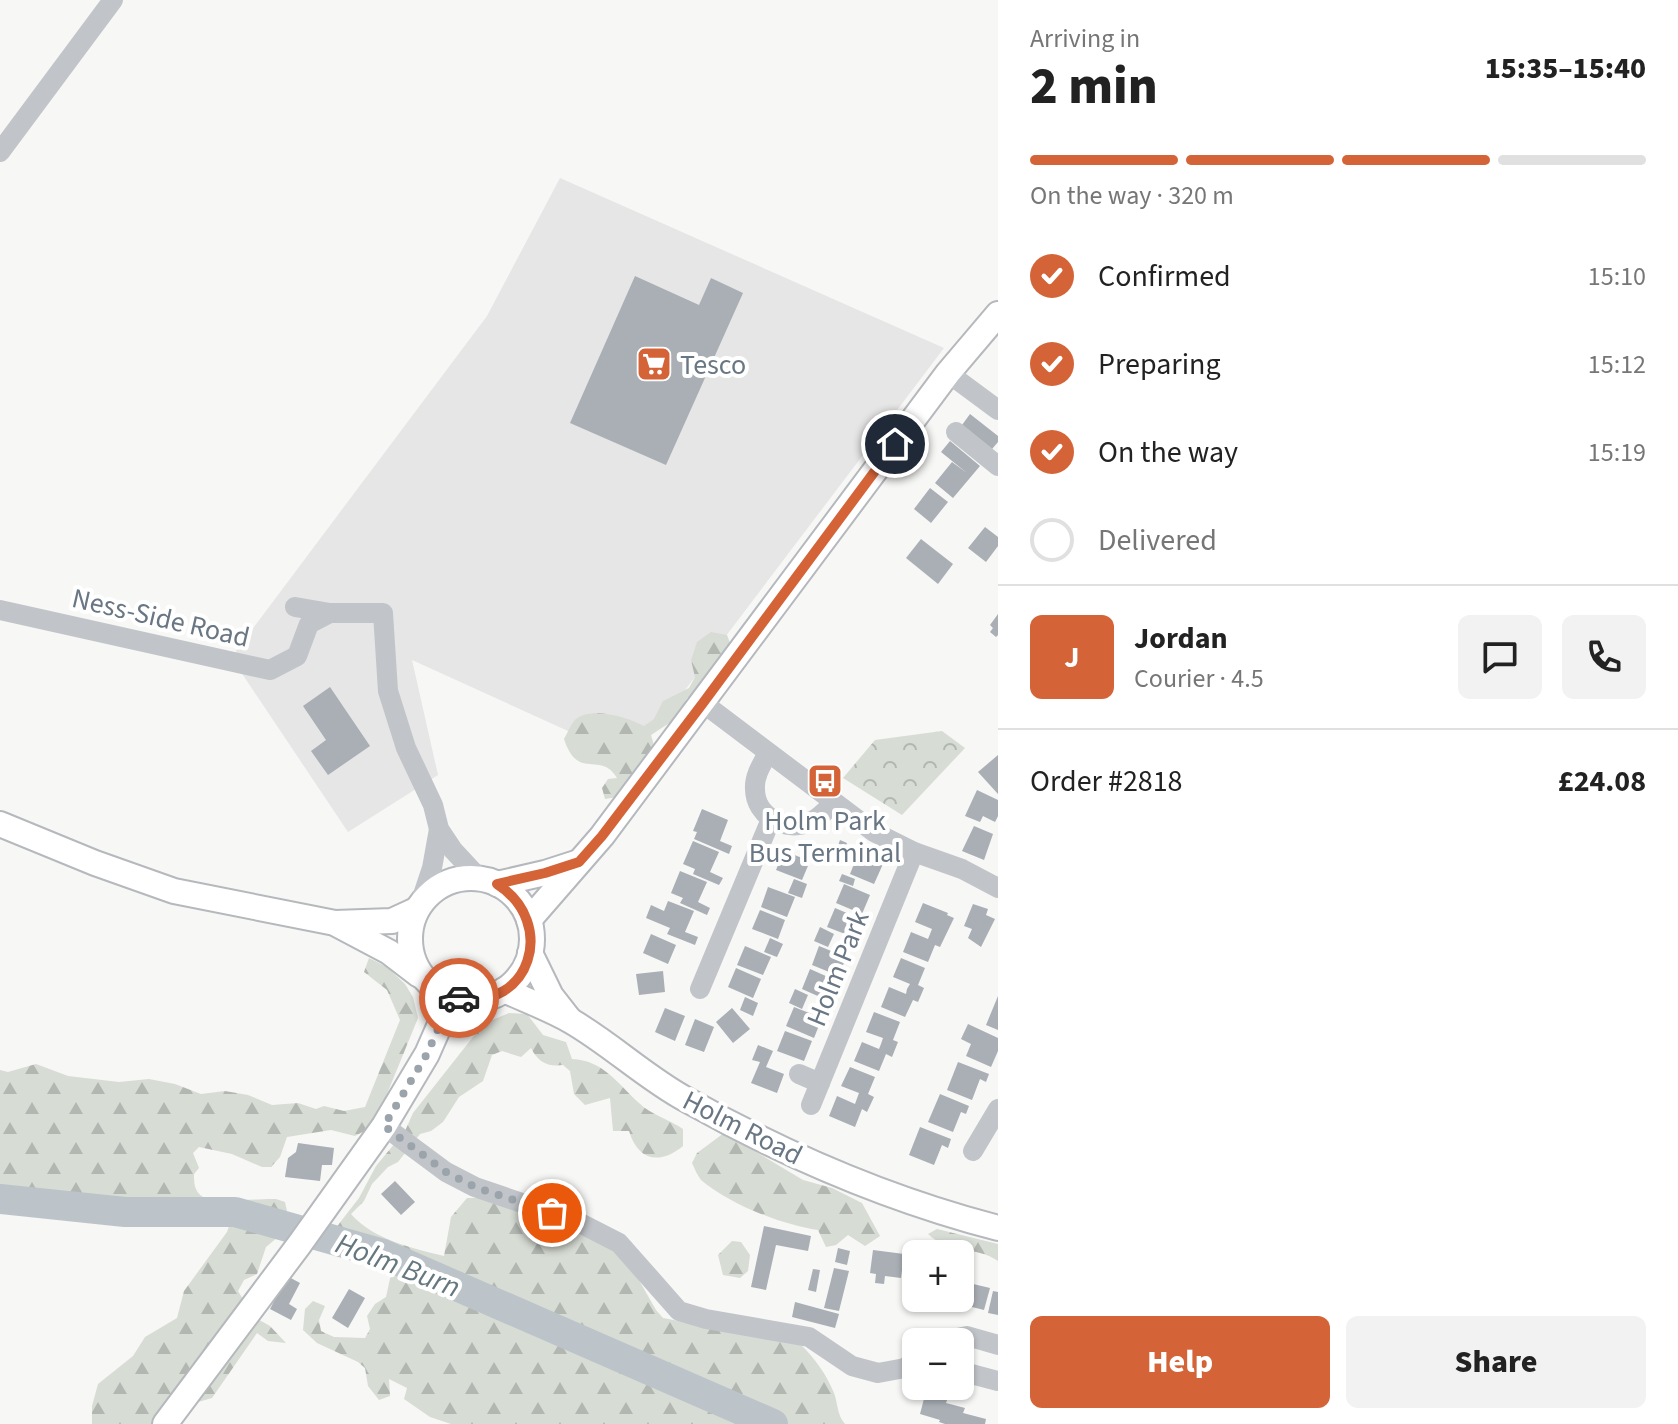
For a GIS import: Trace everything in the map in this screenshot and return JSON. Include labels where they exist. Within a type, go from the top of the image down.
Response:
[{"type":"main road","points":[[529,920],[602,836],[948,373],[998,314]]},
{"type":"main road","points":[[0,824],[174,891],[335,923],[392,921],[418,907]]},
{"type":"main road","points":[[424,979],[410,947],[410,928],[418,907],[429,894],[447,882],[488,881],[545,873],[579,862]]},
{"type":"main road","points":[[335,923],[389,952],[437,990],[468,1000],[485,998],[504,990],[524,969],[532,937],[529,920],[520,903],[511,892],[488,881]]},
{"type":"main road","points":[[530,953],[551,996],[571,1021]]},
{"type":"main road","name":"Holm Road","points":[[504,990],[571,1021],[684,1099],[762,1140],[839,1174],[951,1216],[998,1228]]},
{"type":"main road","points":[[169,1423],[384,1126],[427,1054],[452,997]]},
{"type":"street","points":[[0,152],[113,0]]},
{"type":"street","points":[[948,373],[998,410]]},
{"type":"street","points":[[956,432],[998,466]]},
{"type":"street","points":[[295,607],[330,613],[383,613],[388,691],[406,748],[433,805],[439,829],[453,850],[488,881]]},
{"type":"street","name":"Ness-Side Road","points":[[0,610],[270,670],[297,656],[309,624],[330,613]]},
{"type":"street","points":[[703,703],[874,832],[914,852],[962,869],[998,888]]},
{"type":"street","points":[[768,753],[755,788],[758,803],[771,819],[797,826],[811,822],[834,802]]},
{"type":"street","points":[[687,965],[704,981],[771,819]]},
{"type":"street","points":[[418,907],[432,868],[439,829]]},
{"type":"street","name":"Holm Park","points":[[811,1105],[914,852]]},
{"type":"street","points":[[799,1074],[820,1083]]},
{"type":"street","points":[[984,1142],[998,1109]]},
{"type":"street","points":[[384,1126],[446,1172],[475,1187],[578,1222],[619,1243],[679,1311],[706,1319],[809,1337],[852,1366],[878,1373],[902,1369]]},
{"type":"street","points":[[974,1338],[998,1345]]},
{"type":"street","points":[[974,1375],[998,1381]]},
{"type":"shaded area","points":[[560,178],[944,348],[632,760],[412,660],[438,775],[348,832],[239,669],[236,651],[487,316]]},
{"type":"green space","points":[[711,632],[727,635],[735,656],[695,695],[687,698],[677,718],[651,735],[655,749],[617,797],[605,799],[602,788],[608,779],[617,778],[604,766],[583,763],[570,752],[564,739],[573,723],[580,716],[598,713],[619,716],[644,726],[654,719],[663,701],[689,688],[695,677],[691,660],[697,642]]},
{"type":"green space","points":[[942,731],[965,748],[902,815],[843,778],[875,740]]},
{"type":"green space","points":[[369,958],[387,967],[405,984],[413,997],[418,1018],[372,1127],[355,1136],[331,1130],[287,1137],[280,1157],[271,1167],[262,1167],[232,1154],[199,1147],[193,1153],[199,1168],[194,1174],[195,1187],[203,1197],[276,1199],[285,1202],[285,1231],[266,1247],[257,1274],[244,1280],[238,1291],[254,1317],[270,1326],[286,1343],[268,1341],[257,1333],[212,1398],[188,1405],[178,1424],[92,1424],[92,1406],[98,1384],[133,1356],[145,1337],[177,1318],[184,1291],[227,1232],[232,1218],[176,1210],[0,1205],[0,1070],[8,1072],[36,1064],[68,1076],[119,1082],[149,1079],[175,1084],[201,1094],[225,1091],[248,1095],[272,1105],[298,1103],[316,1109],[324,1106],[344,1111],[365,1107],[400,1020],[387,990],[364,972]]},
{"type":"green space","points":[[509,1013],[527,1014],[543,1035],[566,1042],[572,1059],[601,1068],[644,1107],[683,1129],[683,1146],[658,1158],[644,1154],[629,1131],[613,1131],[610,1098],[585,1105],[574,1094],[570,1071],[563,1065],[544,1062],[531,1048],[521,1057],[502,1051],[492,1055],[483,1081],[459,1097],[443,1122],[431,1131],[420,1134],[398,1162],[388,1167],[372,1184],[364,1201],[351,1214],[382,1237],[444,1256],[451,1217],[467,1198],[511,1197],[530,1193],[546,1200],[560,1217],[605,1238],[632,1268],[663,1318],[800,1344],[827,1379],[845,1424],[451,1424],[430,1417],[404,1399],[407,1388],[389,1379],[390,1396],[379,1400],[368,1386],[365,1368],[317,1343],[303,1330],[305,1309],[313,1301],[325,1306],[319,1320],[321,1331],[334,1337],[365,1338],[370,1329],[367,1316],[375,1304],[386,1297],[393,1265],[363,1262],[350,1258],[340,1250],[321,1247],[359,1198],[376,1166],[405,1131],[413,1113],[473,1037],[490,1021]]},
{"type":"green space","points":[[724,1133],[803,1180],[832,1188],[862,1203],[880,1236],[865,1246],[848,1235],[836,1245],[826,1247],[818,1230],[756,1212],[713,1189],[701,1180],[692,1163],[697,1153]]},
{"type":"green space","points":[[937,1229],[998,1244],[998,1261],[974,1252],[974,1240],[936,1240],[928,1234]]},
{"type":"green space","points":[[732,1241],[741,1242],[750,1255],[748,1271],[740,1278],[723,1275],[718,1255]]},
{"type":"building","name":"Tesco","points":[[635,276],[699,305],[711,278],[743,293],[666,465],[570,423]]},
{"type":"building","points":[[970,414],[998,436],[998,442],[992,449],[962,425]]},
{"type":"building","points":[[950,441],[980,466],[953,498],[935,483],[952,462],[967,473],[941,452]]},
{"type":"building","points":[[930,488],[948,502],[931,523],[914,509]]},
{"type":"building","points":[[985,527],[998,537],[998,546],[986,562],[968,548]]},
{"type":"building","points":[[921,539],[953,564],[938,584],[906,558]]},
{"type":"building","points":[[998,614],[996,637],[990,632],[993,628],[990,625]]},
{"type":"building","points":[[330,687],[370,746],[328,775],[311,751],[326,740],[303,706]]},
{"type":"building","points":[[998,755],[998,794],[978,772]]},
{"type":"building","points":[[977,790],[998,800],[995,822],[983,816],[980,822],[965,816]]},
{"type":"building","points":[[702,809],[728,820],[720,841],[732,846],[729,854],[694,839],[697,832],[693,831]]},
{"type":"building","points":[[974,826],[993,834],[984,860],[962,851]]},
{"type":"building","points":[[840,840],[847,843],[841,857],[835,854]]},
{"type":"building","points":[[693,841],[719,852],[710,872],[723,878],[719,885],[693,874],[695,869],[683,864]]},
{"type":"building","points":[[784,851],[810,861],[802,880],[776,870]]},
{"type":"building","points":[[858,854],[883,864],[874,884],[850,874]]},
{"type":"building","points":[[680,871],[707,882],[698,902],[710,908],[707,915],[680,903],[683,898],[671,893]]},
{"type":"building","points":[[842,874],[855,879],[853,886],[839,881]]},
{"type":"building","points":[[794,879],[807,884],[802,898],[788,893]]},
{"type":"building","points":[[844,884],[870,895],[862,914],[836,903]]},
{"type":"building","points":[[768,887],[795,897],[787,917],[761,907]]},
{"type":"building","points":[[668,901],[694,911],[685,932],[698,937],[695,945],[667,934],[670,928],[646,918],[651,905],[664,911]]},
{"type":"building","points":[[923,903],[954,918],[940,947],[935,945],[928,962],[903,952],[911,932],[928,939],[932,929],[915,922]]},
{"type":"building","points":[[973,904],[988,909],[986,915],[995,919],[981,947],[968,938],[972,929],[964,926]]},
{"type":"building","points":[[835,908],[861,919],[853,937],[827,927]]},
{"type":"building","points":[[760,910],[785,920],[778,939],[752,929]]},
{"type":"building","points":[[820,927],[834,934],[828,947],[814,941]]},
{"type":"building","points":[[651,934],[676,945],[668,964],[643,953]]},
{"type":"building","points":[[770,938],[783,944],[777,957],[764,952]]},
{"type":"building","points":[[745,946],[771,957],[763,975],[737,965]]},
{"type":"building","points":[[819,946],[846,957],[839,976],[812,965]]},
{"type":"building","points":[[901,958],[925,968],[918,985],[924,988],[918,1002],[913,1000],[905,1017],[881,1007],[889,987],[906,994],[910,984],[893,977]]},
{"type":"building","points":[[736,968],[761,979],[753,998],[728,987]]},
{"type":"building","points":[[810,969],[837,981],[829,1001],[802,989]]},
{"type":"building","points":[[663,971],[665,992],[639,995],[636,974]]},
{"type":"building","points":[[795,989],[808,995],[802,1009],[789,1003]]},
{"type":"building","points":[[998,996],[998,1030],[986,1025]]},
{"type":"building","points":[[745,997],[758,1003],[753,1016],[740,1010]]},
{"type":"building","points":[[794,1007],[822,1018],[814,1038],[786,1026]]},
{"type":"building","points":[[665,1008],[685,1016],[675,1041],[655,1032]]},
{"type":"building","points":[[732,1008],[750,1029],[733,1043],[716,1022]]},
{"type":"building","points":[[874,1012],[900,1022],[893,1040],[898,1042],[892,1057],[886,1054],[879,1071],[854,1061],[862,1042],[879,1049],[883,1038],[866,1032]]},
{"type":"building","points":[[695,1019],[714,1027],[704,1052],[685,1045]]},
{"type":"building","points":[[968,1024],[998,1038],[998,1051],[991,1067],[966,1056],[971,1044],[961,1039]]},
{"type":"building","points":[[785,1031],[812,1041],[804,1061],[777,1051]]},
{"type":"building","points":[[758,1045],[773,1051],[766,1067],[784,1074],[777,1093],[751,1083],[760,1062],[752,1060]]},
{"type":"building","points":[[958,1062],[989,1074],[986,1082],[980,1079],[972,1100],[947,1090]]},
{"type":"building","points":[[850,1067],[875,1077],[868,1094],[874,1097],[867,1112],[862,1109],[855,1127],[829,1116],[837,1096],[855,1104],[859,1093],[841,1086]]},
{"type":"building","points":[[940,1094],[969,1106],[966,1114],[961,1112],[953,1132],[928,1122]]},
{"type":"building","points":[[920,1127],[951,1139],[948,1148],[942,1145],[934,1165],[909,1155]]},
{"type":"building","points":[[298,1143],[334,1148],[332,1165],[322,1165],[320,1181],[285,1177],[288,1158],[296,1152]]},
{"type":"building","points":[[395,1181],[415,1202],[401,1215],[381,1194]]},
{"type":"building","points":[[764,1226],[811,1236],[808,1251],[776,1245],[766,1290],[751,1287]]},
{"type":"building","points":[[838,1248],[850,1251],[847,1265],[835,1262]]},
{"type":"building","points":[[873,1250],[902,1254],[901,1278],[885,1276],[884,1284],[875,1283],[876,1274],[870,1273]]},
{"type":"building","points":[[834,1268],[849,1271],[839,1311],[824,1308]]},
{"type":"building","points":[[813,1269],[820,1270],[816,1292],[808,1290]]},
{"type":"building","points":[[287,1276],[300,1283],[289,1304],[297,1309],[291,1320],[270,1309]]},
{"type":"building","points":[[974,1284],[990,1288],[984,1310],[974,1308]]},
{"type":"building","points":[[349,1289],[365,1298],[348,1328],[332,1318]]},
{"type":"building","points":[[993,1291],[998,1292],[998,1315],[988,1313]]},
{"type":"building","points":[[795,1302],[839,1314],[835,1328],[792,1317]]},
{"type":"building","points":[[924,1400],[947,1400],[946,1403],[965,1408],[963,1413],[986,1419],[985,1424],[945,1424],[920,1414]]},
{"type":"waterway","name":"Holm Burn","points":[[0,1199],[125,1212],[235,1212],[383,1254],[773,1424]]},
{"type":"way so far","points":[[459,998],[452,997],[427,1054],[384,1126],[446,1172],[475,1187],[552,1213]]},
{"type":"place","name":"Tesco","points":[[654,364]]},
{"type":"place","name":"Holm Park Bus Terminal","points":[[825,781]]},
{"type":"route","points":[[459,998],[485,998],[504,990],[524,969],[530,953],[532,937],[529,920],[511,892],[497,884],[579,862],[703,703],[823,537],[895,444]]}]
